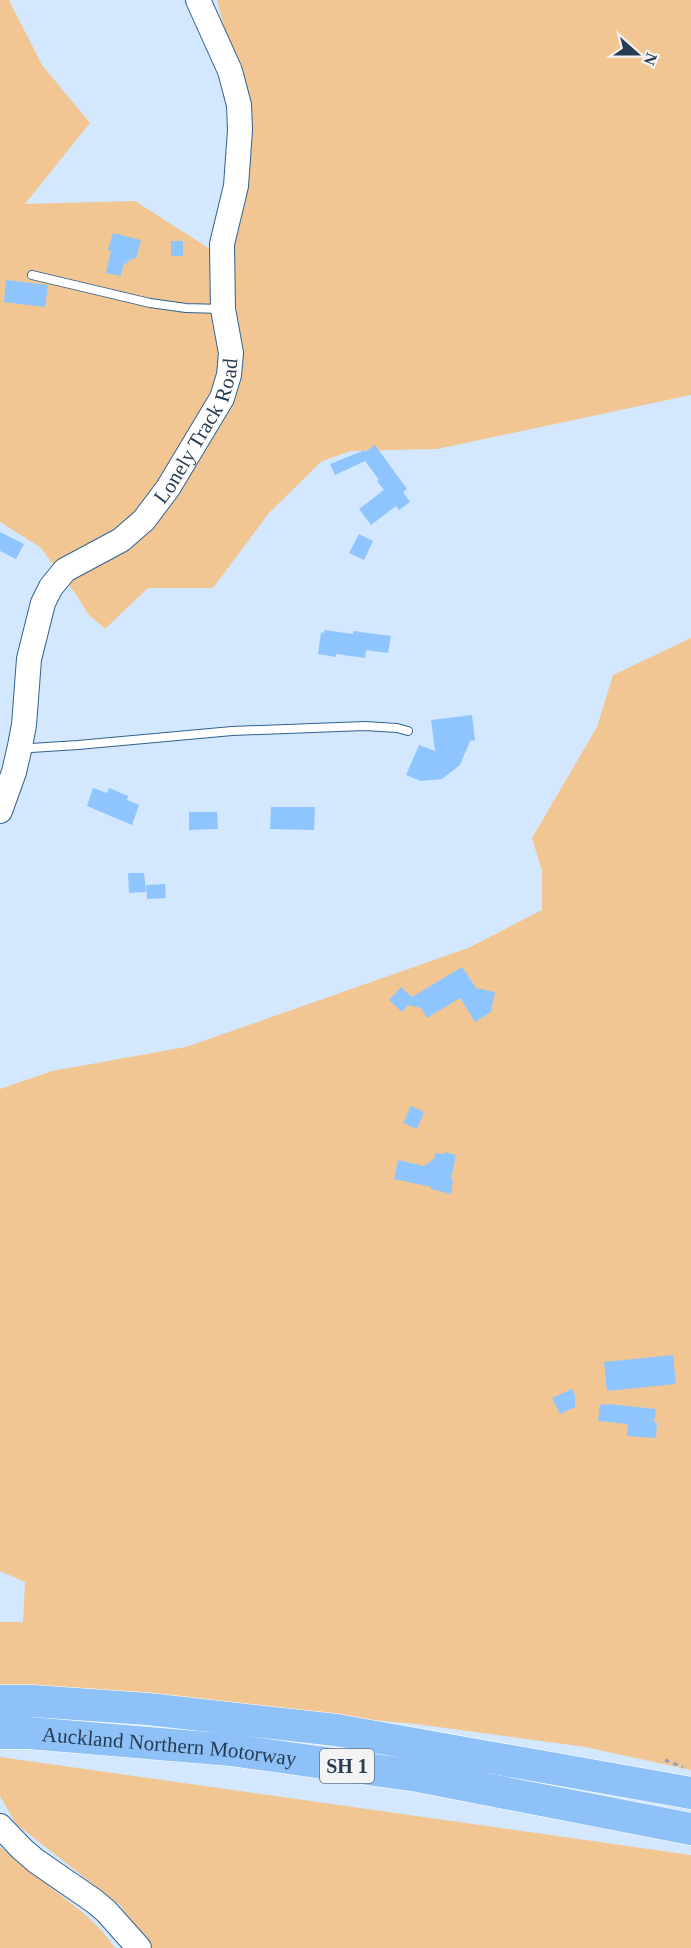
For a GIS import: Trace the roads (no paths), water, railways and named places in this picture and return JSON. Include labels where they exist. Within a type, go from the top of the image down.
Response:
[{"type":"highway","name":"Auckland Northern Motorway","points":[[0,1701],[148,1709],[336,1730],[691,1793]]},
{"type":"highway","name":"Auckland Northern Motorway","points":[[0,1733],[28,1733],[278,1756],[418,1776],[691,1829]]},
{"type":"street","name":"Lonely Track Road","points":[[0,811],[14,772],[24,725],[30,650],[43,603],[51,586],[65,570],[121,540],[144,520],[168,488],[222,398],[229,375],[231,353],[223,309],[222,244],[236,186],[240,130],[239,105],[230,71],[198,0]]},
{"type":"street","points":[[0,1826],[36,1861],[106,1911],[139,1948]]},
{"type":"lane","points":[[32,275],[150,303],[186,308],[223,309]]},
{"type":"lane","points":[[20,746],[31,748],[66,746],[232,731],[365,726],[398,728],[408,731]]}]
